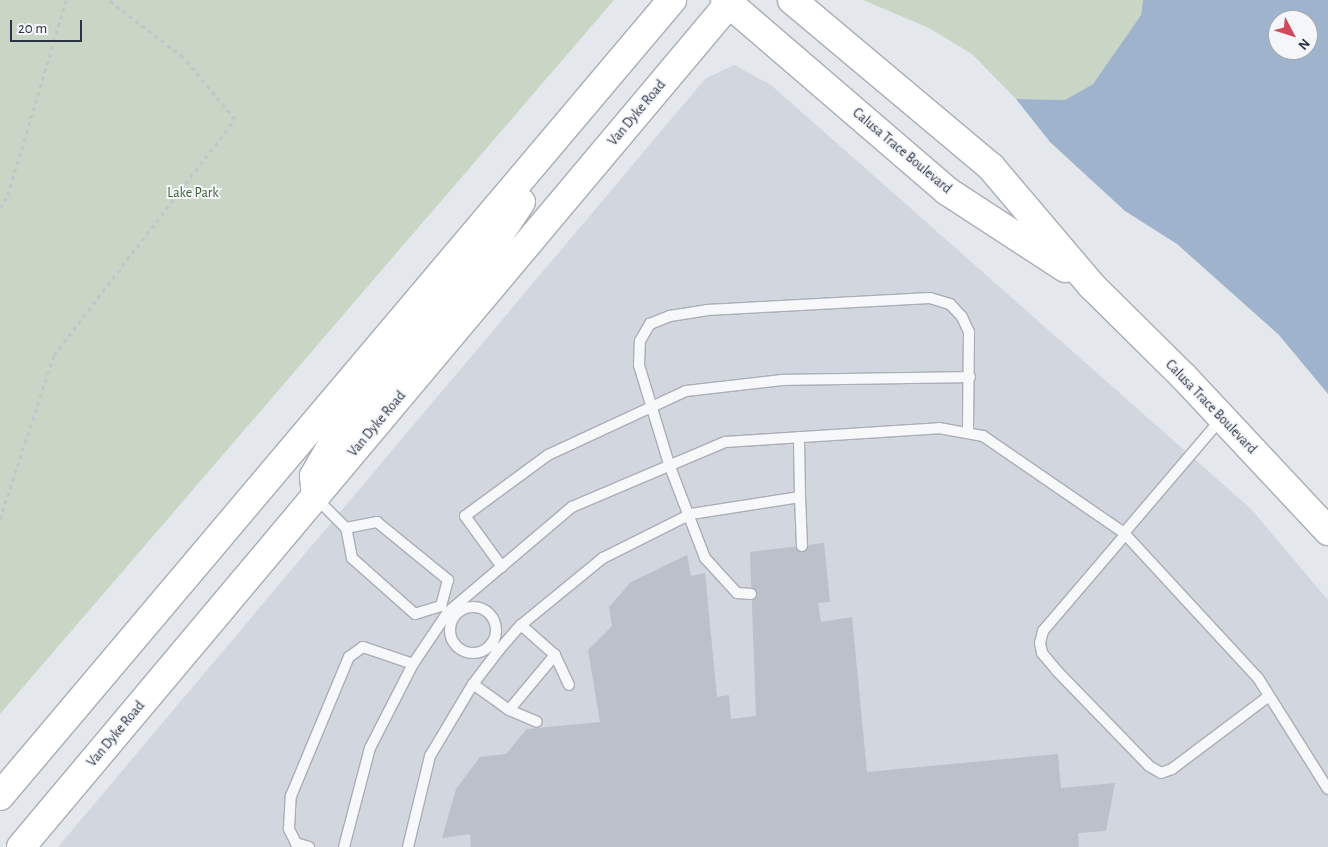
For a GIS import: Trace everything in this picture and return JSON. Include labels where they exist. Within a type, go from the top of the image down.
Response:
[{"type":"main road","points":[[0,796],[672,0]]},
{"type":"main road","name":"Calusa Trace Boulevard","points":[[792,0],[991,167],[1092,286],[1222,418],[1328,531]]},
{"type":"main road","name":"Calusa Trace Boulevard","points":[[729,1],[947,191],[1092,286]]},
{"type":"main road","name":"Van Dyke Road","points":[[21,847],[316,498],[729,1]]},
{"type":"main road","points":[[316,498],[314,476],[344,424],[481,262],[591,96]]},
{"type":"lane","points":[[751,594],[737,593],[720,577],[706,558],[691,514],[669,464],[639,365],[640,341],[650,324],[670,316],[707,310],[930,298],[950,304],[962,316],[970,332],[968,433]]},
{"type":"lane","points":[[502,566],[465,516],[548,455],[686,391],[738,383],[857,377],[970,378]]},
{"type":"lane","points":[[1222,418],[1043,631],[1040,643],[1042,653],[1057,671],[1149,766],[1161,773],[1172,769],[1269,696]]},
{"type":"lane","points":[[344,847],[370,748],[414,664],[448,612],[572,507],[669,464],[725,442],[938,428],[983,436],[1124,534],[1258,678],[1328,789]]},
{"type":"lane","points":[[798,437],[802,546]]},
{"type":"lane","points":[[408,847],[430,756],[495,647],[603,558],[691,514],[800,497]]},
{"type":"lane","points":[[316,498],[346,528],[352,558],[415,614],[448,612],[470,608],[485,611],[496,628],[495,647]]},
{"type":"lane","points":[[346,528],[377,522],[448,580],[448,612],[451,637],[461,650],[475,654],[495,647]]},
{"type":"lane","points":[[521,625],[556,655],[569,686]]},
{"type":"lane","points":[[309,847],[296,843],[289,829],[291,796],[349,657],[363,647],[414,664]]},
{"type":"lane","points":[[509,710],[556,655]]},
{"type":"lane","points":[[473,684],[509,710],[537,722]]},
{"type":"path","points":[[0,208],[8,195],[66,0]]},
{"type":"path","points":[[0,519],[54,354],[235,118],[182,57],[109,0]]},
{"type":"shaded area","points":[[734,65],[771,85],[1251,509],[1328,600],[1328,847],[58,847],[705,79]]},
{"type":"green space","name":"Lake Park","points":[[0,0],[614,0],[0,714]]},
{"type":"green space","points":[[863,0],[1143,0],[1141,15],[1093,84],[1065,100],[1016,99],[972,54],[929,28]]},
{"type":"water","points":[[1143,0],[1328,0],[1328,394],[1279,335],[1177,244],[1125,211],[1050,142],[1016,99],[1065,100],[1093,84],[1141,15]]},
{"type":"building","points":[[824,543],[830,602],[818,603],[821,622],[852,617],[867,772],[1058,754],[1061,788],[1115,783],[1106,831],[1078,833],[1079,847],[471,847],[470,834],[442,838],[456,789],[480,757],[506,754],[527,729],[600,722],[588,650],[612,626],[609,607],[631,582],[687,555],[691,576],[705,573],[717,697],[729,695],[731,719],[756,716],[750,552]]}]
